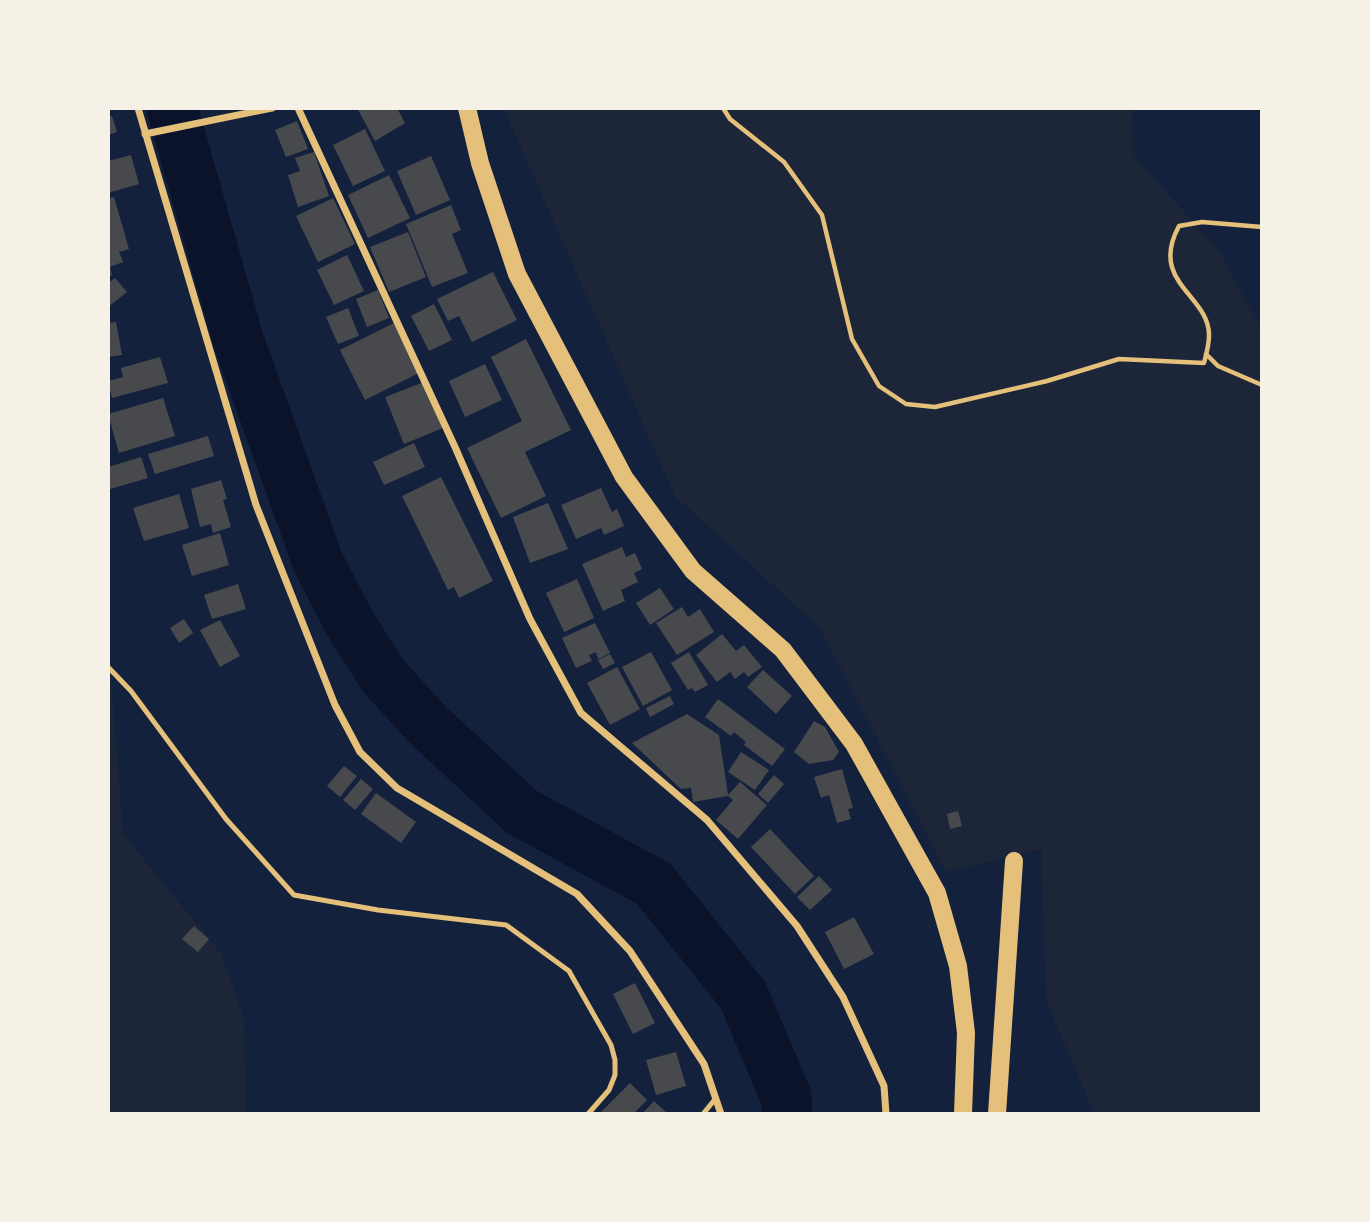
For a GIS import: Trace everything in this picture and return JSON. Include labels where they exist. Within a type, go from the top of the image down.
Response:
[{"type":"main road","points":[[467,108],[480,163],[517,274],[624,477],[694,571],[783,650],[846,734],[937,893],[958,966],[966,1032],[962,1114]]},
{"type":"main road","points":[[997,1114],[1014,861]]},
{"type":"street","points":[[138,108],[256,505],[335,705],[360,752],[397,788],[577,894],[630,951],[704,1064],[721,1114]]},
{"type":"street","points":[[145,134],[272,108]]},
{"type":"street","points":[[298,108],[455,447],[530,619],[581,713],[707,820],[797,926],[843,997],[884,1086],[886,1114]]},
{"type":"lane","points":[[108,667],[131,691],[226,819],[294,894],[378,910],[506,925],[569,971],[611,1045],[615,1060],[609,1090],[588,1114]]},
{"type":"lane","points":[[704,1114],[716,1098]]},
{"type":"path","points":[[723,108],[730,118],[784,162],[822,215],[852,340],[879,386],[906,404],[935,407],[1047,381],[1119,359],[1204,363],[1210,334],[1200,308],[1182,289],[1170,257],[1172,239],[1180,226],[1202,222],[1262,227]]},
{"type":"path","points":[[1206,354],[1219,366],[1262,385]]},
{"type":"shaded area","points":[[504,109],[1132,109],[1133,155],[1220,252],[1261,329],[1261,1113],[1094,1113],[1046,1000],[1041,849],[946,872],[820,628],[675,496]]},
{"type":"shaded area","points":[[108,638],[123,834],[222,955],[244,1019],[246,1113],[109,1113]]},
{"type":"building","points":[[357,108],[397,108],[405,123],[375,141]]},
{"type":"building","points":[[112,116],[117,132],[108,135],[108,117]]},
{"type":"building","points":[[297,121],[308,149],[286,157],[275,130]]},
{"type":"building","points":[[365,129],[385,171],[353,186],[333,145]]},
{"type":"building","points":[[314,152],[329,196],[298,207],[288,175],[300,171],[295,158]]},
{"type":"building","points":[[131,155],[139,184],[108,193],[108,161]]},
{"type":"building","points":[[431,156],[450,200],[416,215],[397,171]]},
{"type":"building","points":[[389,175],[410,218],[368,238],[348,195]]},
{"type":"building","points":[[114,197],[129,249],[119,252],[123,262],[110,267],[112,275],[108,276],[108,199]]},
{"type":"building","points":[[333,198],[355,244],[318,262],[296,216]]},
{"type":"building","points":[[451,205],[461,230],[452,234],[468,273],[432,287],[406,224]]},
{"type":"building","points":[[408,232],[426,277],[389,292],[370,247]]},
{"type":"building","points":[[347,255],[364,291],[334,305],[317,270]]},
{"type":"building","points":[[493,272],[517,320],[472,342],[459,316],[448,321],[437,299]]},
{"type":"building","points":[[115,278],[127,292],[108,307],[108,283]]},
{"type":"building","points":[[378,290],[389,318],[367,327],[356,299]]},
{"type":"building","points":[[434,304],[452,340],[429,351],[411,316]]},
{"type":"building","points":[[348,308],[359,336],[338,344],[326,317]]},
{"type":"building","points":[[116,322],[122,355],[108,357],[108,323]]},
{"type":"building","points":[[394,323],[419,373],[365,400],[340,350]]},
{"type":"building","points":[[526,339],[571,430],[525,452],[546,496],[501,518],[467,448],[522,421],[491,357]]},
{"type":"building","points":[[160,357],[168,383],[112,398],[108,381],[123,377],[121,368]]},
{"type":"building","points":[[485,364],[502,400],[465,417],[449,381]]},
{"type":"building","points":[[424,382],[443,428],[404,444],[385,397]]},
{"type":"building","points":[[163,398],[175,436],[119,453],[108,414]]},
{"type":"building","points":[[208,436],[214,456],[155,474],[148,454]]},
{"type":"building","points":[[414,443],[425,467],[384,485],[373,462]]},
{"type":"building","points":[[141,457],[148,478],[110,489],[108,467]]},
{"type":"building","points":[[441,477],[493,581],[459,598],[454,587],[448,590],[402,496]]},
{"type":"building","points":[[221,480],[227,499],[223,500],[231,527],[213,533],[211,524],[200,527],[191,489]]},
{"type":"building","points":[[601,488],[612,512],[617,509],[624,526],[604,535],[601,528],[576,539],[561,505]]},
{"type":"building","points":[[179,494],[189,528],[144,541],[133,508]]},
{"type":"building","points":[[548,503],[568,549],[530,563],[513,517]]},
{"type":"building","points":[[220,533],[229,565],[192,576],[182,545]]},
{"type":"building","points":[[622,547],[626,557],[635,553],[642,569],[634,573],[638,582],[621,590],[625,601],[603,611],[582,564]]},
{"type":"building","points":[[577,579],[594,618],[564,632],[546,593]]},
{"type":"building","points":[[238,584],[246,609],[212,619],[204,595]]},
{"type":"building","points":[[660,588],[674,609],[650,625],[636,603]]},
{"type":"building","points":[[682,607],[688,617],[700,609],[714,632],[677,655],[656,623]]},
{"type":"building","points":[[184,619],[193,633],[179,643],[170,628]]},
{"type":"building","points":[[220,620],[240,656],[220,667],[200,630]]},
{"type":"building","points":[[595,623],[610,653],[598,659],[596,652],[589,655],[592,661],[576,668],[562,638]]},
{"type":"building","points":[[722,634],[736,651],[744,645],[762,667],[748,677],[744,672],[735,679],[730,672],[717,682],[696,655]]},
{"type":"building","points":[[651,652],[672,690],[643,706],[622,667]]},
{"type":"building","points":[[689,652],[708,685],[695,692],[692,688],[688,690],[671,663]]},
{"type":"building","points":[[610,654],[615,663],[603,669],[598,660]]},
{"type":"building","points":[[617,667],[640,709],[610,725],[587,683]]},
{"type":"building","points":[[763,670],[792,696],[776,714],[747,687]]},
{"type":"building","points":[[670,696],[674,704],[650,717],[646,708]]},
{"type":"building","points":[[718,699],[785,749],[772,766],[744,745],[746,742],[734,732],[731,736],[705,717]]},
{"type":"building","points":[[687,714],[719,735],[728,795],[740,782],[767,805],[738,839],[716,820],[733,800],[728,796],[693,802],[691,788],[681,789],[632,743]]},
{"type":"building","points":[[814,721],[825,727],[839,752],[833,760],[809,764],[794,752]]},
{"type":"building","points":[[741,752],[769,770],[755,790],[728,772]]},
{"type":"building","points":[[344,766],[357,776],[340,797],[327,786]]},
{"type":"building","points":[[842,769],[853,808],[848,809],[851,819],[837,823],[829,795],[821,798],[814,777]]},
{"type":"building","points":[[774,775],[784,784],[768,803],[758,794]]},
{"type":"building","points":[[361,779],[373,789],[355,810],[343,800]]},
{"type":"building","points":[[376,793],[416,822],[401,843],[361,814]]},
{"type":"building","points":[[958,811],[962,826],[950,829],[947,814]]},
{"type":"building","points":[[770,829],[814,876],[795,894],[751,847]]},
{"type":"building","points":[[819,876],[832,890],[810,910],[797,897]]},
{"type":"building","points":[[854,917],[874,954],[844,969],[825,932]]},
{"type":"building","points":[[194,926],[209,939],[198,952],[182,939]]},
{"type":"building","points":[[635,983],[655,1023],[633,1034],[613,994]]},
{"type":"building","points":[[676,1052],[686,1086],[656,1095],[646,1060]]},
{"type":"building","points":[[630,1083],[647,1100],[633,1114],[599,1114]]},
{"type":"building","points":[[654,1101],[668,1114],[642,1114]]},
{"type":"waterway","points":[[172,108],[238,339],[318,562],[349,622],[384,677],[428,725],[522,812],[654,884],[743,995],[786,1097],[787,1114]]}]
